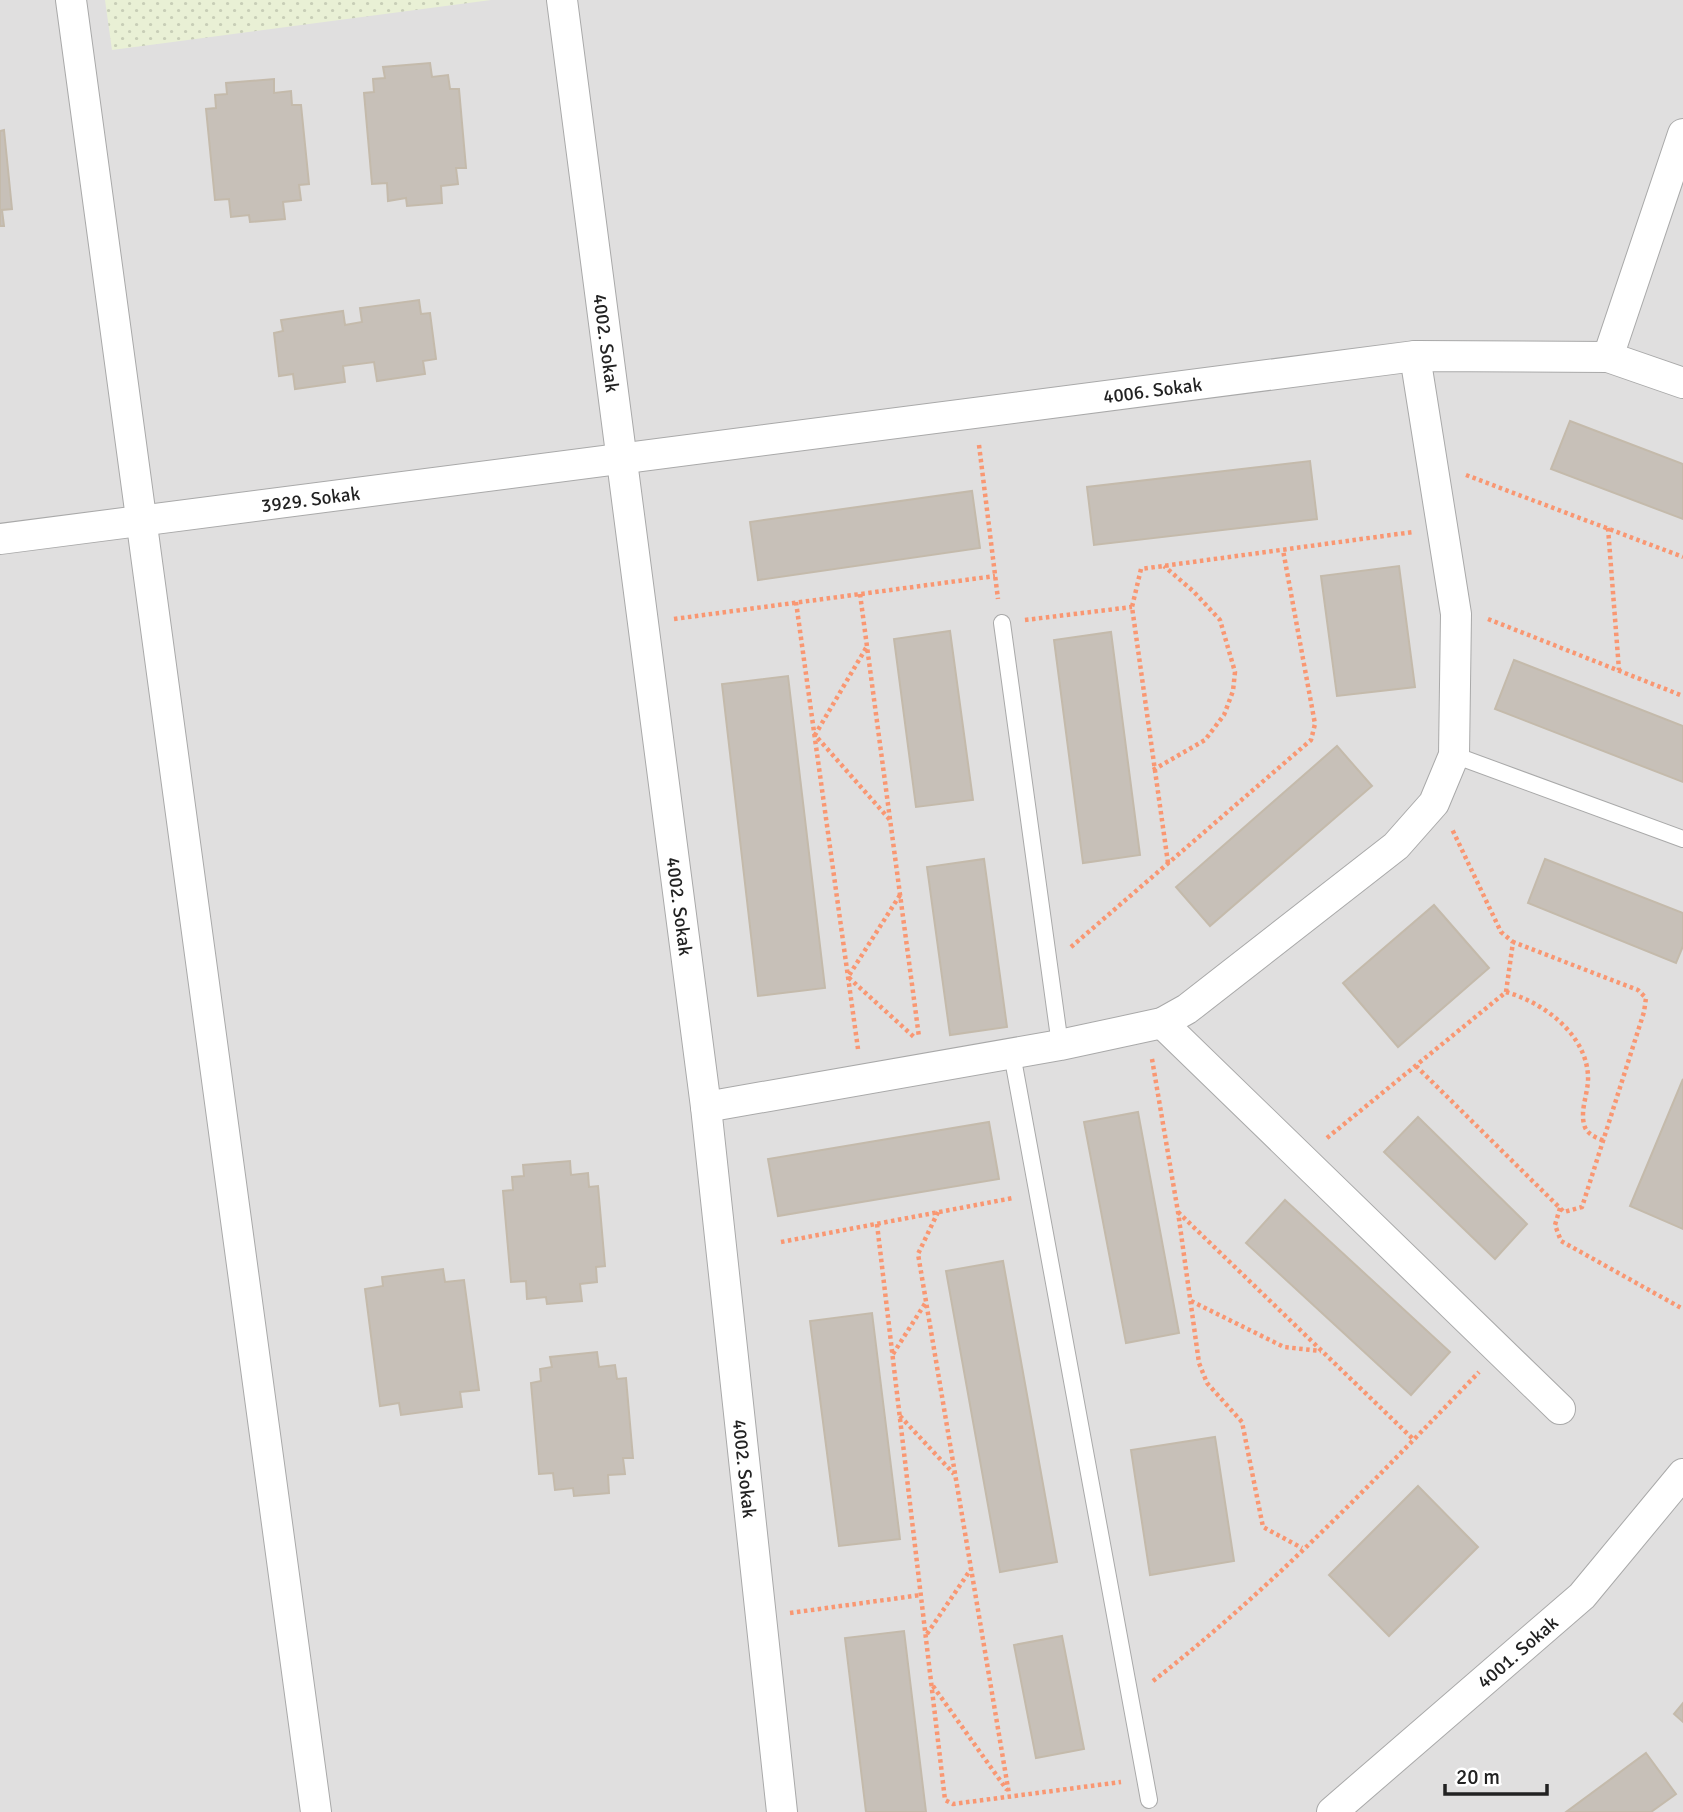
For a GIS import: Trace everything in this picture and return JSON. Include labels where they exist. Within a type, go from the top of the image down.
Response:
[{"type":"street","points":[[71,0],[316,1812]]},
{"type":"street","name":"4002. Sokak","points":[[562,0],[706,1107],[782,1812]]},
{"type":"street","points":[[1608,357],[1683,134]]},
{"type":"street","points":[[706,1107],[1012,1054],[1154,1025],[1187,1009],[1396,846],[1434,803],[1454,755],[1455,614],[1444,528],[1415,356]]},
{"type":"street","name":"4006. Sokak","points":[[620,459],[1415,356],[1608,357],[1683,383]]},
{"type":"street","name":"3929. Sokak","points":[[0,539],[620,459]]},
{"type":"street","points":[[1154,1025],[1301,1158],[1560,1409]]},
{"type":"street","name":"4001. Sokak","points":[[1332,1812],[1582,1596],[1683,1474]]},
{"type":"lane","points":[[1002,623],[1060,1045]]},
{"type":"lane","points":[[1454,755],[1683,839]]},
{"type":"lane","points":[[1012,1054],[1149,1800]]},
{"type":"path","points":[[642,623],[995,576],[975,413]]},
{"type":"path","points":[[1434,473],[1464,474],[1683,557]]},
{"type":"path","points":[[1168,863],[1132,607],[1141,569],[1444,528]]},
{"type":"path","points":[[1608,528],[1619,670]]},
{"type":"path","points":[[1049,966],[1311,740],[1315,724],[1283,550]]},
{"type":"path","points":[[1153,770],[1205,740],[1224,715],[1233,691],[1235,672],[1220,620],[1194,591],[1163,565]]},
{"type":"path","points":[[848,977],[920,1043],[860,594]]},
{"type":"path","points":[[796,602],[862,1080]]},
{"type":"path","points":[[1002,623],[1132,607]]},
{"type":"path","points":[[1455,614],[1496,620],[1683,696]]},
{"type":"path","points":[[815,736],[867,646]]},
{"type":"path","points":[[815,736],[891,821]]},
{"type":"path","points":[[1416,1066],[1564,1212],[1582,1207],[1644,1012],[1646,998],[1638,990],[1513,942],[1501,932],[1450,825],[1434,803]]},
{"type":"path","points":[[848,977],[900,894]]},
{"type":"path","points":[[1301,1158],[1506,992],[1513,942]]},
{"type":"path","points":[[1506,992],[1544,1007],[1562,1023],[1578,1047],[1589,1074],[1583,1124],[1591,1135],[1604,1141]]},
{"type":"path","points":[[1154,1025],[1199,1363],[1208,1383],[1242,1422],[1259,1518],[1268,1532],[1302,1548]]},
{"type":"path","points":[[781,1242],[1038,1194]]},
{"type":"path","points":[[1561,1208],[1555,1225],[1562,1241],[1683,1309]]},
{"type":"path","points":[[931,1683],[1009,1794],[918,1254],[938,1212]]},
{"type":"path","points":[[1178,1212],[1414,1440]]},
{"type":"path","points":[[877,1224],[945,1800],[953,1804],[1145,1779]]},
{"type":"path","points":[[1190,1300],[1264,1339],[1301,1351],[1322,1351]]},
{"type":"path","points":[[892,1355],[926,1302]]},
{"type":"path","points":[[1130,1699],[1203,1642],[1414,1440],[1500,1350]]},
{"type":"path","points":[[900,1416],[956,1476]]},
{"type":"path","points":[[926,1636],[971,1568]]},
{"type":"path","points":[[761,1617],[921,1595]]},
{"type":"shaded area","points":[[0,0],[1683,0],[1683,1812],[0,1812]]},
{"type":"green space","points":[[105,0],[491,0],[112,50]]},
{"type":"building","points":[[430,63],[432,77],[448,75],[450,89],[459,89],[466,168],[456,168],[458,184],[441,186],[442,203],[407,206],[406,198],[388,201],[387,183],[372,184],[364,93],[374,92],[373,79],[385,78],[383,67]]},
{"type":"building","points":[[274,79],[274,93],[291,91],[292,105],[301,105],[309,184],[299,185],[301,200],[283,202],[285,219],[250,222],[249,215],[231,217],[229,199],[215,200],[206,109],[216,108],[215,95],[227,94],[226,83]]},
{"type":"building","points":[[4,130],[12,209],[2,210],[4,226],[0,226],[0,131]]},
{"type":"building","points":[[419,300],[421,314],[430,313],[436,359],[423,361],[425,374],[377,381],[374,362],[343,366],[345,382],[295,389],[293,374],[279,376],[274,333],[283,331],[281,320],[343,311],[345,325],[362,322],[360,308]]},
{"type":"building","points":[[1570,421],[1683,464],[1683,519],[1551,469]]},
{"type":"building","points":[[1310,461],[1317,519],[1094,545],[1087,487]]},
{"type":"building","points":[[972,491],[980,548],[758,580],[750,522]]},
{"type":"building","points":[[1399,566],[1415,687],[1337,696],[1321,576]]},
{"type":"building","points":[[950,631],[973,800],[916,807],[894,639]]},
{"type":"building","points":[[1111,632],[1140,855],[1083,863],[1054,640]]},
{"type":"building","points":[[1514,660],[1683,726],[1683,782],[1495,709]]},
{"type":"building","points":[[788,676],[825,988],[758,996],[722,684]]},
{"type":"building","points":[[1337,746],[1372,786],[1210,926],[1176,887]]},
{"type":"building","points":[[984,859],[1007,1027],[950,1035],[927,867]]},
{"type":"building","points":[[1545,859],[1683,913],[1683,946],[1676,963],[1528,903]]},
{"type":"building","points":[[1434,905],[1489,968],[1398,1047],[1343,983]]},
{"type":"building","points":[[1683,1079],[1683,1229],[1630,1206]]},
{"type":"building","points":[[1138,1112],[1179,1333],[1126,1343],[1084,1122]]},
{"type":"building","points":[[1418,1117],[1527,1224],[1495,1259],[1384,1152]]},
{"type":"building","points":[[989,1122],[999,1179],[778,1216],[768,1159]]},
{"type":"building","points":[[570,1161],[571,1175],[588,1173],[589,1187],[598,1186],[605,1266],[596,1267],[597,1282],[580,1284],[582,1301],[547,1304],[546,1297],[527,1299],[526,1281],[511,1282],[503,1191],[513,1190],[512,1177],[524,1176],[523,1165]]},
{"type":"building","points":[[1285,1200],[1450,1352],[1411,1395],[1246,1243]]},
{"type":"building","points":[[1003,1261],[1057,1562],[1000,1572],[946,1271]]},
{"type":"building","points":[[443,1269],[445,1282],[464,1280],[479,1390],[460,1392],[462,1407],[401,1415],[399,1403],[380,1406],[365,1289],[383,1286],[382,1277]]},
{"type":"building","points":[[872,1313],[900,1539],[839,1546],[810,1321]]},
{"type":"building","points":[[597,1352],[599,1367],[615,1365],[617,1379],[626,1378],[633,1458],[623,1458],[625,1474],[608,1475],[609,1493],[574,1496],[573,1488],[555,1490],[553,1473],[539,1474],[531,1383],[541,1381],[540,1369],[552,1367],[550,1357]]},
{"type":"building","points":[[1215,1437],[1234,1561],[1150,1575],[1131,1450]]},
{"type":"building","points":[[1418,1486],[1478,1547],[1389,1636],[1329,1575]]},
{"type":"building","points":[[904,1631],[926,1812],[866,1812],[845,1638]]},
{"type":"building","points":[[1062,1636],[1084,1749],[1036,1758],[1014,1645]]},
{"type":"building","points":[[1683,1703],[1683,1722],[1674,1714]]},
{"type":"building","points":[[1646,1753],[1676,1794],[1651,1812],[1566,1812]]}]
